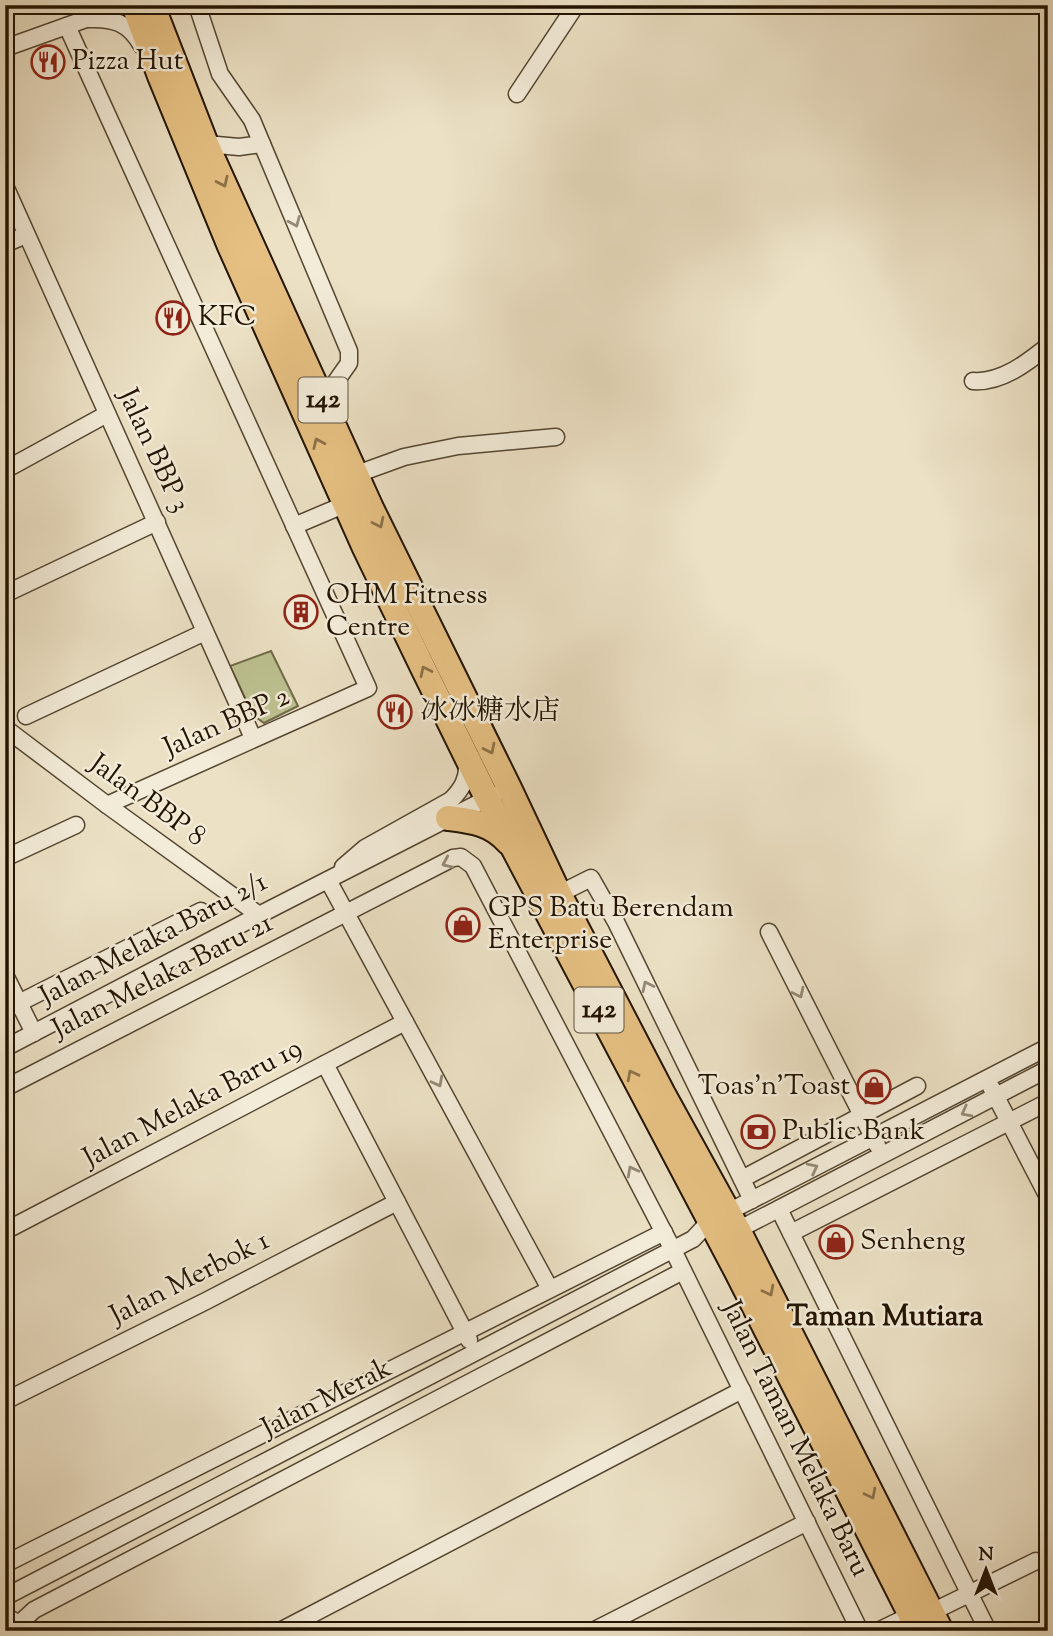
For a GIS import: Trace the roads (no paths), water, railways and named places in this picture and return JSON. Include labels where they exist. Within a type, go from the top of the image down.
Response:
[{"type":"main road","name":"142","points":[[142,10],[160,76],[229,244],[418,657],[466,752],[498,793],[559,894],[717,1229]]},
{"type":"main road","name":"142","points":[[142,10],[356,474],[498,793],[516,850],[926,1622]]},
{"type":"main road","points":[[448,818],[487,825],[503,836],[516,850]]},
{"type":"street","points":[[5,48],[86,19],[109,5]]},
{"type":"street","points":[[197,5],[220,74],[252,120],[349,351],[349,363],[323,400]]},
{"type":"street","points":[[517,94],[576,5]]},
{"type":"street","points":[[86,19],[106,18],[128,27],[160,76]]},
{"type":"street","points":[[67,26],[294,526],[346,504]]},
{"type":"street","points":[[206,144],[239,147],[262,144]]},
{"type":"street","name":"Jalan BBP 3","points":[[5,186],[253,738]]},
{"type":"street","points":[[5,244],[26,235]]},
{"type":"street","points":[[972,381],[995,380],[1048,346]]},
{"type":"street","points":[[5,469],[107,414]]},
{"type":"street","points":[[356,474],[404,457],[458,446],[556,437]]},
{"type":"street","points":[[5,594],[157,522]]},
{"type":"street","name":"Jalan BBP 2","points":[[107,805],[368,688],[294,526]]},
{"type":"street","points":[[26,716],[205,632]]},
{"type":"street","name":"Jalan BBP 8","points":[[5,728],[259,915]]},
{"type":"street","points":[[328,880],[365,848],[451,800],[466,780],[466,752]]},
{"type":"street","points":[[328,880],[498,793]]},
{"type":"street","points":[[5,858],[76,825]]},
{"type":"street","name":"Jalan Melaka Baru 21","points":[[5,1088],[346,912],[453,858],[461,857],[473,866],[664,1232]]},
{"type":"street","points":[[559,894],[591,878],[752,1200]]},
{"type":"street","points":[[328,880],[550,1289]]},
{"type":"street","name":"Jalan Melaka Baru 2/1","points":[[5,1048],[328,880]]},
{"type":"street","points":[[12,1006],[201,911]]},
{"type":"street","points":[[769,932],[882,1155]]},
{"type":"street","points":[[5,975],[12,1006],[34,1033]]},
{"type":"street","name":"Jalan Melaka Baru 19","points":[[5,1231],[405,1022]]},
{"type":"street","points":[[717,1229],[752,1200],[1048,1047]]},
{"type":"street","points":[[325,1064],[475,1352]]},
{"type":"street","points":[[717,1229],[779,1209],[1048,1069]]},
{"type":"street","points":[[987,1079],[1048,1197]]},
{"type":"street","points":[[742,1180],[916,1086]]},
{"type":"street","points":[[791,1233],[1048,1102]]},
{"type":"street","name":"Jalan Merbok 1","points":[[5,1401],[397,1202]]},
{"type":"street","points":[[779,1209],[988,1631]]},
{"type":"street","name":"Jalan Merak","points":[[5,1597],[717,1229]]},
{"type":"street","name":"Jalan Merak","points":[[5,1564],[664,1232]]},
{"type":"street","name":"Jalan Taman Melaka Baru","points":[[664,1232],[860,1631]]},
{"type":"street","points":[[19,1623],[34,1610],[683,1271]]},
{"type":"street","points":[[280,1631],[742,1390]]},
{"type":"street","points":[[388,1397],[398,1419]]},
{"type":"street","points":[[263,1434],[285,1479]]},
{"type":"street","points":[[593,1631],[807,1522]]},
{"type":"street","points":[[878,1631],[926,1622],[970,1593],[1036,1561]]},
{"type":"place","name":"Pizza Hut","points":[[48,62]]},
{"type":"place","name":"KFC","points":[[173,318]]},
{"type":"place","name":"OHM Fitness Centre","points":[[301,612]]},
{"type":"place","name":"冰冰糖水店","points":[[395,712]]},
{"type":"place","name":"GPS Batu Berendam Enterprise","points":[[463,925]]},
{"type":"place","name":"Toas'n'Toast","points":[[874,1087]]},
{"type":"place","name":"Public Bank","points":[[758,1132]]},
{"type":"place","name":"Senheng","points":[[836,1242]]},
{"type":"district","name":"Taman Mutiara","points":[[885,1317]]}]
